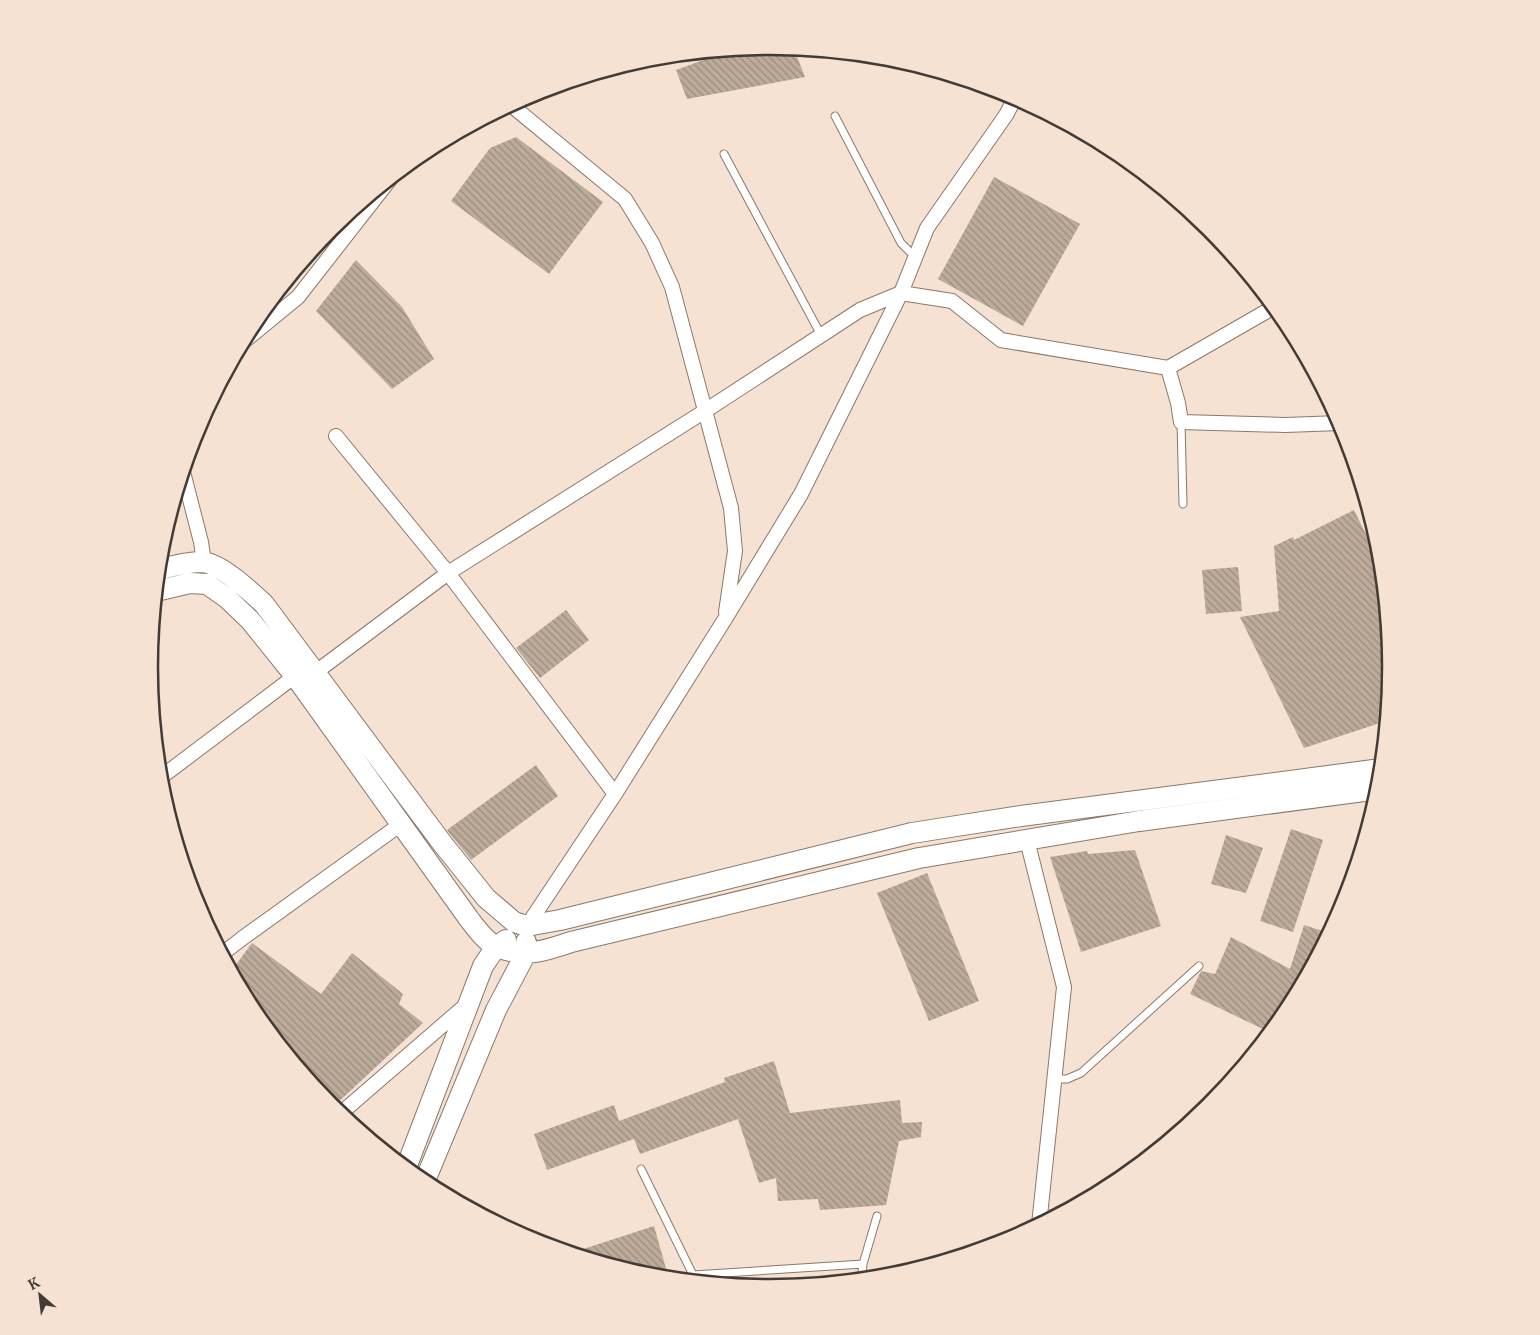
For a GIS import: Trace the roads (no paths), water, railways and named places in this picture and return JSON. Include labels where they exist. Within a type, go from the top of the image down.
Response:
[{"type":"street","points":[[409,1161],[483,966],[496,947],[527,926],[615,794],[725,619],[801,494],[901,293],[927,228],[1011,105]]},
{"type":"street","points":[[517,110],[625,199],[652,243],[672,287],[731,508],[735,551],[725,619]]},
{"type":"street","points":[[261,328],[298,297],[372,202]]},
{"type":"street","points":[[316,672],[448,573],[705,411],[860,310],[901,293],[952,301],[1001,340],[1168,368],[1267,311]]},
{"type":"street","points":[[1168,368],[1178,403],[1181,422],[1285,425],[1331,423]]},
{"type":"street","points":[[336,436],[448,573],[615,794]]},
{"type":"street","points":[[186,484],[201,542],[204,562],[198,583]]},
{"type":"street","points":[[166,568],[204,562],[232,576],[264,604],[442,843],[486,898],[514,922],[527,926],[560,920],[912,833],[1030,814],[1374,770]]},
{"type":"street","points":[[163,589],[190,583],[207,584],[227,598],[250,620],[295,676],[469,919],[496,947],[526,952],[539,952],[571,942],[919,858],[1149,820],[1370,790]]},
{"type":"street","points":[[167,773],[295,676]]},
{"type":"street","points":[[227,950],[401,824]]},
{"type":"street","points":[[1027,840],[1064,987],[1040,1218]]},
{"type":"street","points":[[424,858],[442,843]]},
{"type":"street","points":[[427,1175],[496,1010],[526,952],[527,926]]},
{"type":"street","points":[[346,1109],[471,1001]]},
{"type":"lane","points":[[835,116],[901,243],[916,255]]},
{"type":"lane","points":[[724,154],[821,335]]},
{"type":"lane","points":[[1181,422],[1183,504]]},
{"type":"lane","points":[[1054,1079],[1067,1079],[1081,1073],[1199,966]]},
{"type":"lane","points":[[641,1169],[694,1275]]},
{"type":"lane","points":[[862,1273],[877,1216]]},
{"type":"lane","points":[[709,1277],[863,1264]]}]
